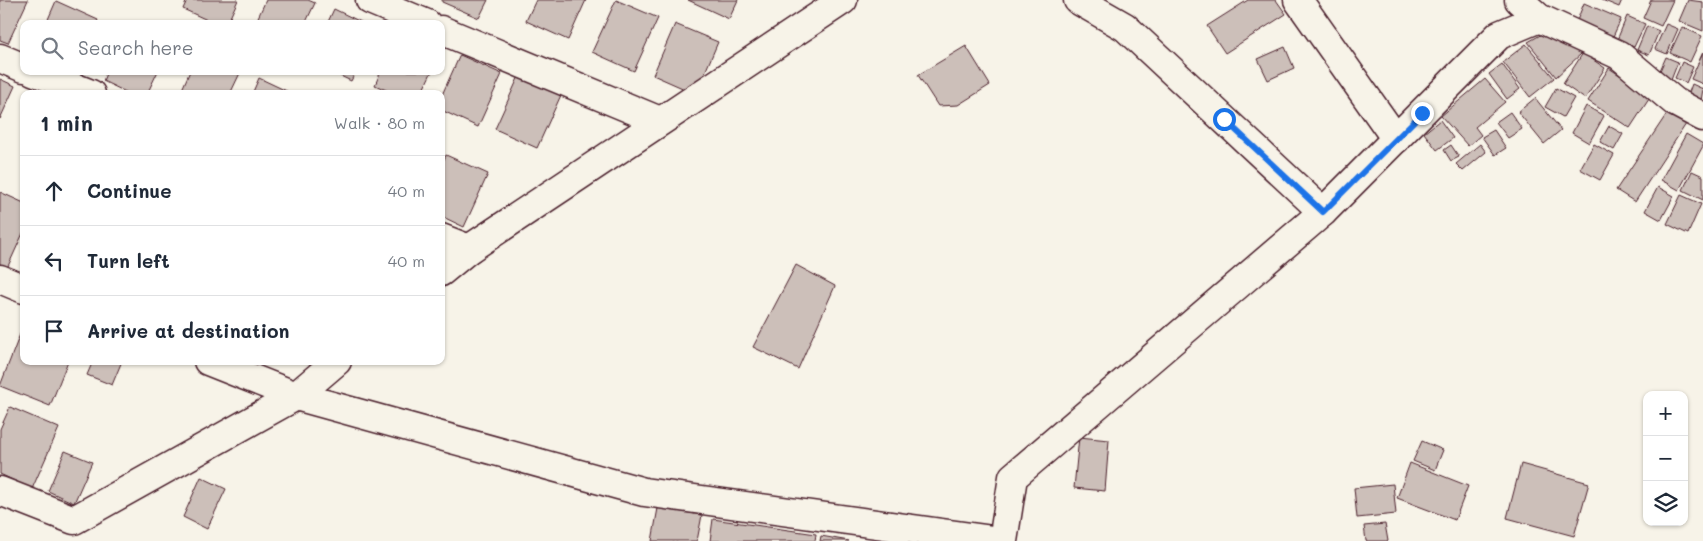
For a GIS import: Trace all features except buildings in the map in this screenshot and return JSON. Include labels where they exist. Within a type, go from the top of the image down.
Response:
[{"type":"street","points":[[370,0],[418,20]]},
{"type":"street","points":[[445,269],[469,249],[843,0]]},
{"type":"street","points":[[1078,0],[1125,27],[1323,212]]},
{"type":"street","points":[[1298,0],[1396,139]]},
{"type":"street","points":[[1519,0],[1539,18],[1619,55],[1675,102],[1703,117]]},
{"type":"street","points":[[218,365],[296,396],[644,492],[1001,541],[1012,477],[1323,212],[1499,35],[1539,18]]},
{"type":"street","points":[[445,32],[660,121]]},
{"type":"street","points":[[0,58],[20,66]]},
{"type":"street","points":[[43,75],[81,90]]},
{"type":"street","points":[[445,240],[469,249]]},
{"type":"street","points":[[0,279],[20,286]]},
{"type":"street","points":[[0,491],[74,520],[296,396],[332,365]]},
{"type":"route","points":[[1224,119],[1323,212],[1422,113]]}]
